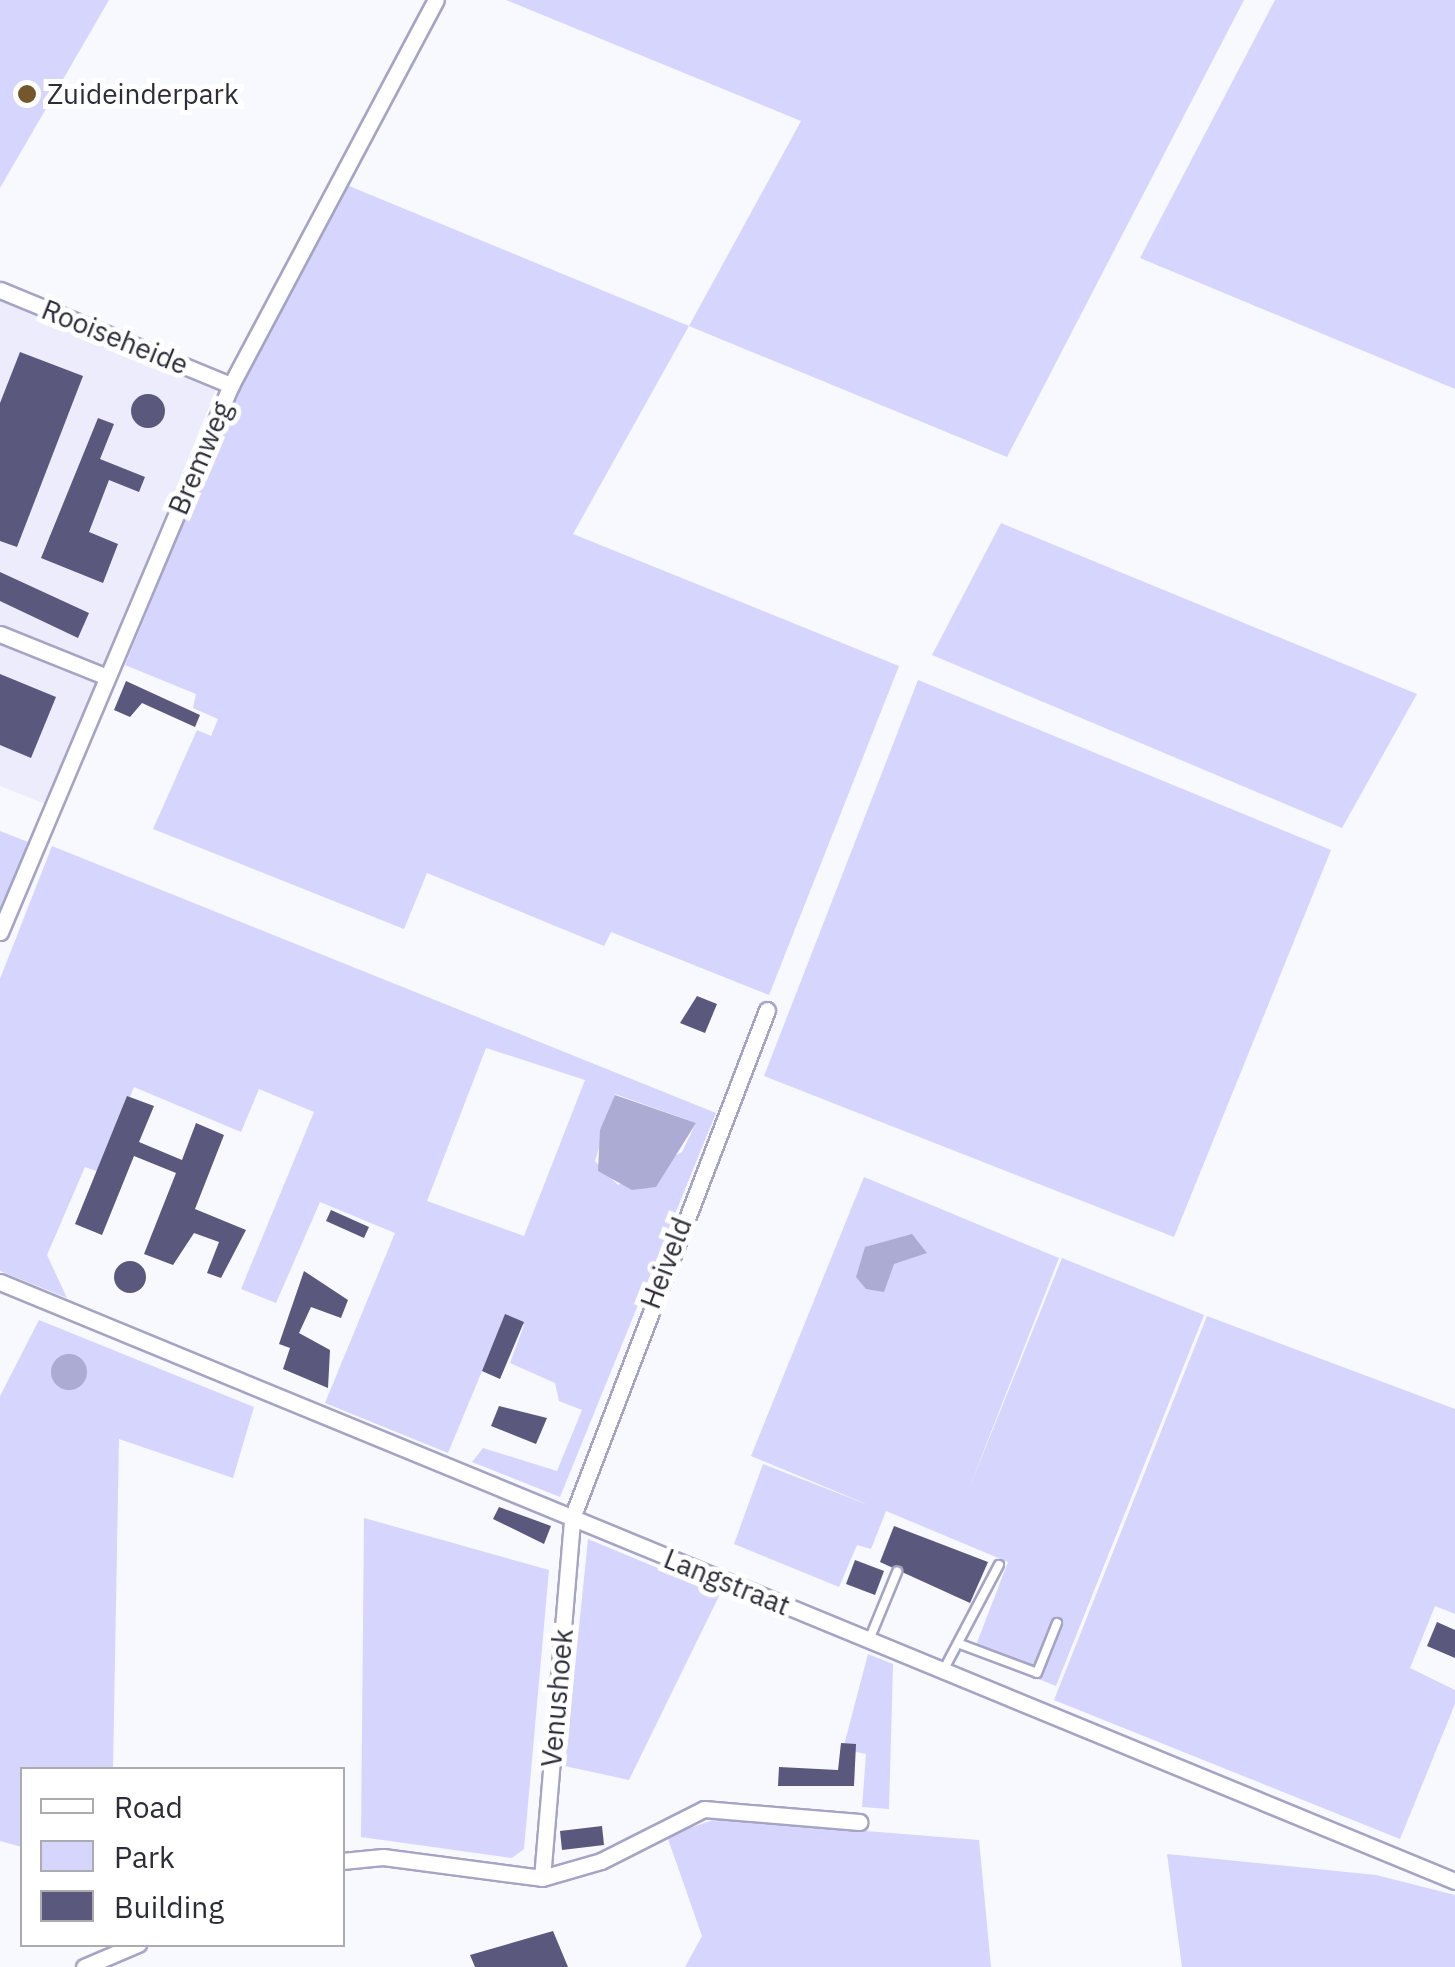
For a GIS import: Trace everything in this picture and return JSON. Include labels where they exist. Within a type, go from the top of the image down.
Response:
[{"type":"street","name":"Bremweg","points":[[0,932],[230,385],[436,0]]},
{"type":"street","name":"Rooiseheide","points":[[0,290],[230,385]]},
{"type":"street","points":[[0,634],[107,677]]},
{"type":"street","name":"Heiveld","points":[[572,1518],[767,1010]]},
{"type":"street","name":"Langstraat","points":[[0,1282],[1455,1881]]},
{"type":"street","name":"Venushoek","points":[[542,1878],[572,1518]]},
{"type":"street","points":[[345,1860],[383,1857],[542,1878],[601,1862],[704,1809],[859,1822]]},
{"type":"street","points":[[84,1967],[131,1947]]},
{"type":"lane","points":[[943,1670],[1000,1565]]},
{"type":"lane","points":[[869,1640],[897,1572]]},
{"type":"lane","points":[[960,1644],[1037,1673],[1057,1623]]},
{"type":"shaded area","points":[[0,291],[219,382],[48,805],[0,786]]},
{"type":"shaded area","points":[[615,1095],[696,1123],[656,1187],[632,1190],[598,1171],[600,1130]]},
{"type":"shaded area","points":[[912,1234],[927,1253],[894,1264],[884,1292],[866,1289],[856,1277],[865,1247]]},
{"type":"shaded area","points":[[69,1354],[82,1359],[87,1372],[82,1385],[69,1390],[56,1385],[51,1372],[56,1359]]},
{"type":"green space","name":"Zuideinderpark","points":[[0,0],[109,0],[0,188]]},
{"type":"green space","points":[[506,0],[1244,0],[1007,457],[689,326],[801,121]]},
{"type":"green space","points":[[1275,0],[1455,0],[1455,389],[1140,258]]},
{"type":"green space","points":[[349,186],[689,326],[573,534],[899,666],[769,995],[611,932],[604,946],[427,873],[404,929],[153,829],[197,730],[211,736],[218,719],[193,708],[196,694],[125,665],[234,401]]},
{"type":"green space","points":[[1001,523],[1417,694],[1342,828],[932,655]]},
{"type":"green space","points":[[918,680],[1331,850],[1174,1237],[764,1076]]},
{"type":"green space","points":[[0,831],[28,842],[0,911]]},
{"type":"green space","points":[[52,846],[716,1113],[560,1497],[472,1462],[483,1448],[557,1471],[582,1410],[559,1401],[555,1383],[510,1363],[524,1325],[504,1318],[448,1453],[325,1403],[395,1233],[320,1202],[276,1303],[241,1289],[314,1112],[259,1089],[241,1132],[134,1087],[99,1172],[85,1167],[47,1255],[67,1298],[0,1271],[0,979]],"holes":[[[486,1048],[585,1080],[524,1236],[427,1201]],[[615,1094],[696,1123],[682,1152],[618,1185],[595,1161]]]},
{"type":"green space","points":[[864,1177],[1059,1258],[968,1491],[1062,1258],[1204,1315],[1056,1686],[973,1653],[1008,1562],[886,1511],[871,1549],[857,1545],[839,1587],[734,1544],[763,1464],[871,1506],[751,1456]]},
{"type":"green space","points":[[1207,1316],[1455,1409],[1455,1614],[1435,1606],[1410,1668],[1455,1690],[1455,1704],[1400,1839],[1054,1700]]},
{"type":"green space","points":[[39,1320],[254,1407],[233,1478],[119,1439],[113,1767],[20,1767],[20,1846],[0,1841],[0,1396]]},
{"type":"green space","points":[[364,1518],[549,1570],[524,1849],[512,1858],[361,1837]]},
{"type":"green space","points":[[588,1539],[720,1594],[629,1780],[565,1766]]},
{"type":"green space","points":[[868,1654],[893,1664],[889,1809],[862,1807],[866,1754],[843,1749]]},
{"type":"green space","points":[[716,1819],[979,1840],[991,1967],[685,1967],[702,1936],[667,1836]]},
{"type":"green space","points":[[1167,1854],[1376,1875],[1455,1895],[1455,1967],[1182,1967]]},
{"type":"building","points":[[20,352],[83,376],[17,547],[0,541],[0,403]]},
{"type":"building","points":[[148,394],[160,399],[165,411],[160,423],[148,428],[136,423],[131,411],[136,399]]},
{"type":"building","points":[[98,418],[114,424],[100,459],[145,477],[139,492],[109,480],[89,532],[118,544],[103,583],[41,558]]},
{"type":"building","points":[[0,572],[89,613],[78,638],[0,601]]},
{"type":"building","points":[[0,674],[56,697],[31,758],[0,745]]},
{"type":"building","points":[[126,681],[200,715],[195,727],[142,703],[130,717],[114,710]]},
{"type":"building","points":[[697,996],[717,1004],[705,1033],[680,1023]]},
{"type":"building","points":[[127,1096],[154,1106],[139,1142],[182,1160],[196,1123],[224,1135],[195,1209],[246,1230],[221,1278],[207,1273],[219,1242],[194,1233],[173,1265],[144,1254],[176,1173],[134,1156],[102,1235],[75,1224]]},
{"type":"building","points":[[331,1210],[369,1227],[364,1238],[326,1221]]},
{"type":"building","points":[[130,1261],[141,1266],[146,1277],[141,1288],[130,1293],[119,1288],[114,1277],[119,1266]]},
{"type":"building","points":[[304,1271],[348,1300],[341,1318],[311,1307],[299,1333],[330,1350],[328,1388],[283,1369],[290,1348],[279,1344]]},
{"type":"building","points":[[505,1314],[524,1322],[500,1379],[482,1371]]},
{"type":"building","points":[[499,1406],[547,1418],[536,1444],[491,1426]]},
{"type":"building","points":[[499,1507],[551,1526],[544,1544],[493,1519]]},
{"type":"building","points":[[894,1526],[988,1562],[970,1603],[880,1562]]},
{"type":"building","points":[[855,1560],[884,1571],[875,1595],[846,1584]]},
{"type":"building","points":[[1437,1622],[1455,1630],[1455,1658],[1427,1646]]},
{"type":"building","points":[[841,1743],[856,1744],[854,1786],[778,1786],[779,1767],[838,1770]]},
{"type":"building","points":[[602,1826],[604,1845],[562,1850],[560,1831]]},
{"type":"building","points":[[553,1931],[568,1967],[475,1967],[470,1955]]},
{"type":"place","name":"Zuideinderpark","points":[[27,94]]}]
